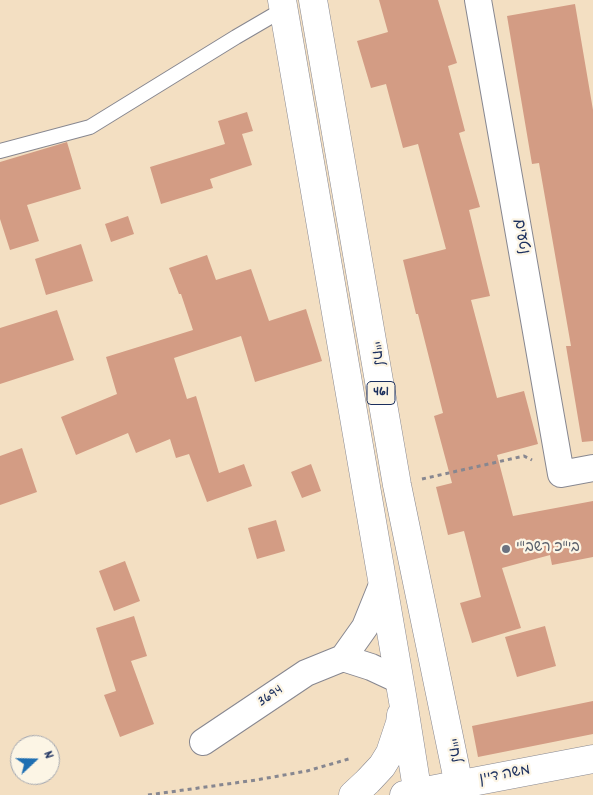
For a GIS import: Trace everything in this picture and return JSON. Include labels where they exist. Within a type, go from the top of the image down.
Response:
[{"type":"main road","name":"לח\"י","points":[[313,0],[397,485],[460,790]]},
{"type":"main road","name":"461","points":[[283,4],[401,690],[413,794]]},
{"type":"main road","points":[[353,795],[382,766],[390,753],[400,723],[401,690]]},
{"type":"main road","name":"משה דיין","points":[[413,794],[460,790],[593,759]]},
{"type":"street","name":"נטעים","points":[[478,0],[561,474]]},
{"type":"street","points":[[561,474],[593,468]]},
{"type":"street","points":[[382,585],[365,627],[343,658],[371,667],[401,690]]},
{"type":"street","name":"3694","points":[[203,742],[306,673],[343,658]]},
{"type":"lane","points":[[0,151],[90,127],[236,37],[283,4]]},
{"type":"path","points":[[397,485],[524,456],[561,474]]},
{"type":"path","points":[[148,795],[307,771],[343,762],[358,756]]},
{"type":"building","points":[[379,0],[438,0],[457,63],[448,66],[465,131],[459,133],[480,207],[469,210],[490,296],[471,300],[497,398],[524,391],[538,444],[497,455],[513,516],[593,501],[593,557],[552,565],[550,555],[502,568],[521,628],[472,643],[460,603],[481,597],[464,531],[448,535],[436,487],[452,483],[434,416],[443,413],[403,260],[446,249],[418,144],[403,148],[386,84],[371,88],[357,41],[388,32]]},
{"type":"building","points":[[575,4],[593,110],[593,441],[582,442],[566,346],[571,346],[539,163],[532,164],[507,16]]},
{"type":"building","points":[[247,112],[253,131],[242,134],[252,165],[210,179],[213,188],[161,204],[150,167],[225,144],[218,121]]},
{"type":"building","points":[[67,142],[81,189],[27,205],[39,241],[10,250],[0,219],[0,162]]},
{"type":"building","points":[[128,216],[134,234],[111,242],[105,224]]},
{"type":"building","points":[[81,244],[93,281],[46,295],[35,259]]},
{"type":"building","points":[[207,255],[216,280],[251,269],[269,321],[306,309],[322,361],[255,382],[241,336],[174,358],[187,399],[196,396],[219,473],[244,464],[252,486],[207,502],[189,454],[176,458],[170,439],[136,453],[128,433],[76,455],[61,417],[117,394],[106,357],[193,330],[181,294],[179,294],[169,268]]},
{"type":"building","points":[[57,310],[74,360],[0,384],[0,328]]},
{"type":"building","points":[[22,448],[37,492],[0,505],[0,456]]},
{"type":"building","points":[[311,464],[321,491],[302,498],[291,472]]},
{"type":"building","points":[[276,520],[285,551],[257,559],[248,528]]},
{"type":"building","points":[[125,561],[140,601],[114,611],[99,571]]},
{"type":"building","points":[[134,616],[147,656],[131,661],[154,724],[120,737],[104,695],[116,691],[96,628]]},
{"type":"building","points":[[545,626],[556,666],[517,677],[505,637]]},
{"type":"building","points":[[593,701],[593,734],[478,757],[472,726]]},
{"type":"place","name":"בי\"כ רשב\"י","points":[[506,549]]}]
